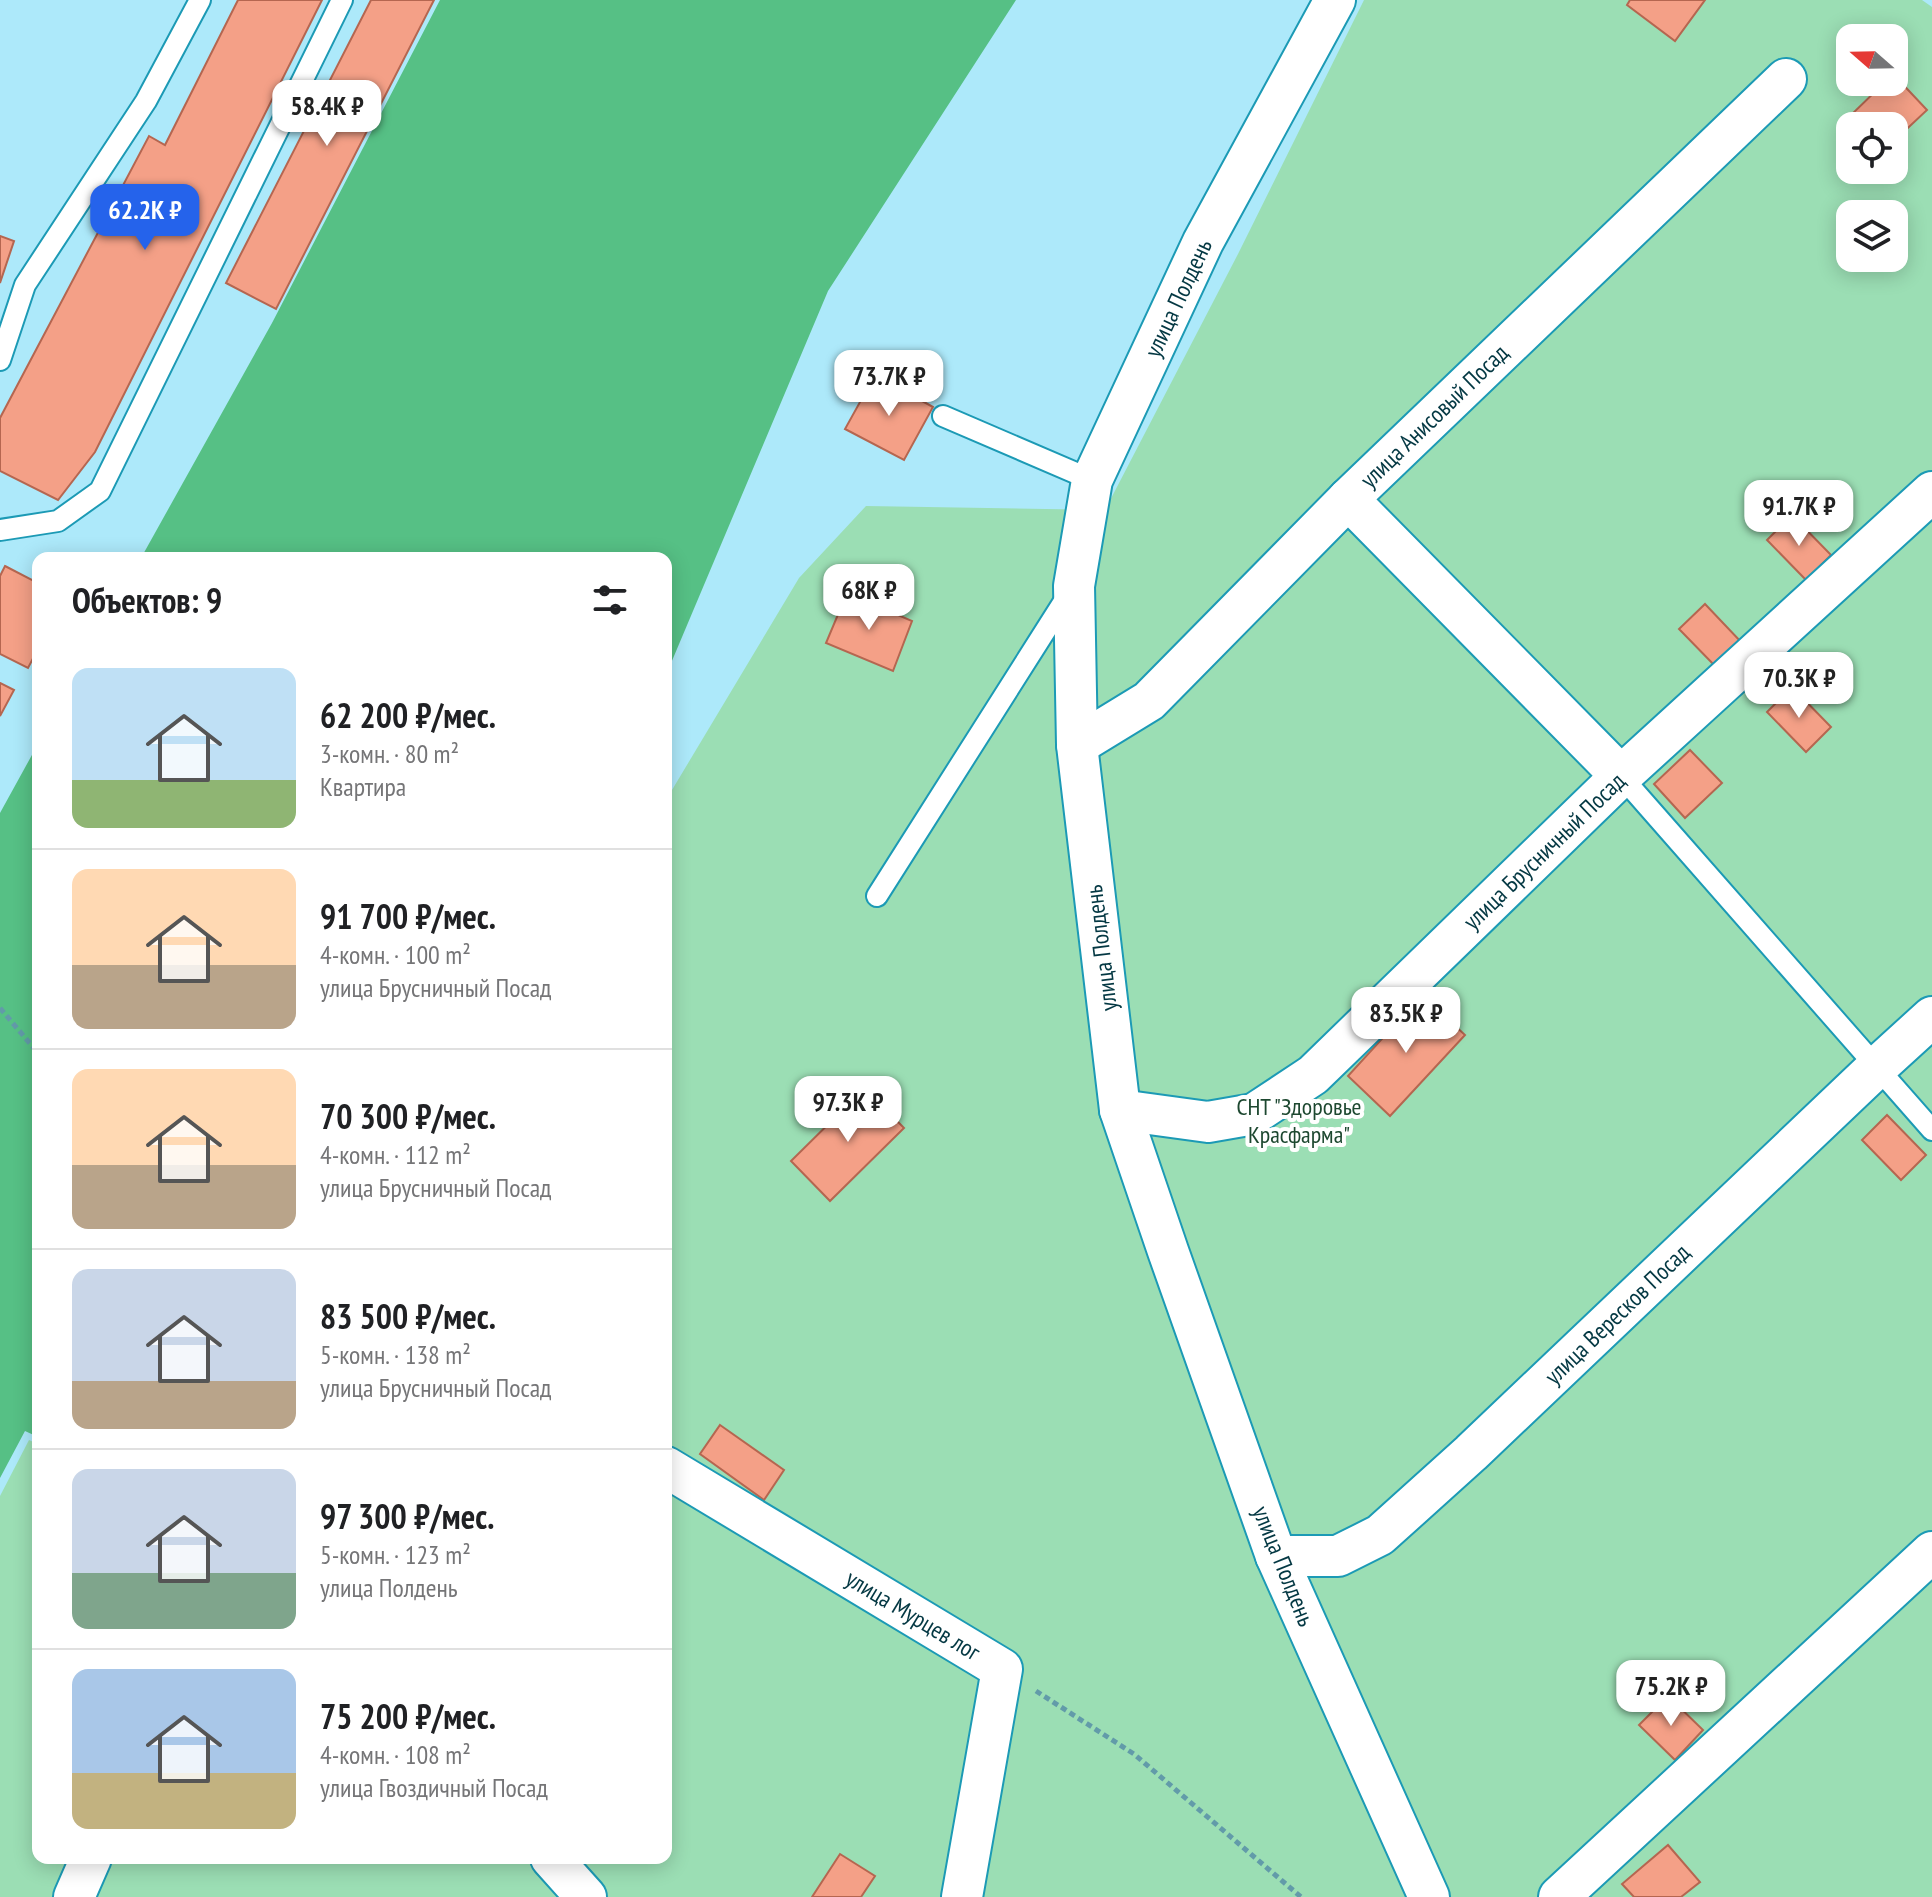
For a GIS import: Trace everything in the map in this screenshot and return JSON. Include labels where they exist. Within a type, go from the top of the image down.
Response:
[{"type":"street","name":"улица Полдень","points":[[1335,0],[1203,242],[1092,480],[1074,586],[1077,745],[1120,1110],[1276,1556],[1429,1897]]},
{"type":"street","name":"улица Анисовый Посад","points":[[1077,745],[1149,701],[1348,499],[1786,79]]},
{"type":"street","name":"улица Брусничный Посад","points":[[1120,1110],[1208,1122],[1254,1114],[1313,1075],[1621,776],[1932,492]]},
{"type":"street","points":[[1348,499],[1621,776]]},
{"type":"street","name":"улица Вересков Посад","points":[[1276,1556],[1338,1556],[1380,1535],[1483,1442],[1932,1017]]},
{"type":"street","name":"улица Мурцев лог","points":[[672,1471],[1002,1669],[962,1897]]},
{"type":"street","points":[[1559,1897],[1932,1552]]},
{"type":"street","points":[[74,1897],[88,1864]]},
{"type":"street","points":[[556,1864],[586,1897]]},
{"type":"lane","points":[[0,360],[25,285],[146,101],[200,0]]},
{"type":"lane","points":[[0,530],[58,521],[100,491],[342,0]]},
{"type":"lane","points":[[943,416],[1092,480]]},
{"type":"lane","points":[[877,896],[1074,586]]},
{"type":"lane","points":[[1621,776],[1932,1130]]},
{"type":"path","points":[[0,1008],[32,1046]]},
{"type":"path","points":[[1002,1669],[1134,1754],[1301,1897]]},
{"type":"green space","points":[[440,0],[1016,0],[828,291],[672,661],[672,552],[144,552],[272,323]]},
{"type":"green space","name":"СНТ \"Здоровье Красфарма\"","points":[[1364,0],[1922,0],[1932,7],[1932,1897],[0,1897],[0,1496],[29,1440],[32,1441],[32,1864],[672,1864],[672,790],[799,578],[866,506],[1105,510],[1238,254]]},
{"type":"green space","points":[[32,755],[32,1434],[25,1431],[0,1478],[0,813]]},
{"type":"building","points":[[238,0],[322,0],[95,452],[58,500],[0,471],[0,418],[149,136],[165,145]]},
{"type":"building","points":[[371,0],[434,0],[276,309],[226,283]]},
{"type":"building","points":[[1630,0],[1705,0],[1675,41],[1627,5]]},
{"type":"building","points":[[1908,90],[1927,110],[1908,128],[1908,112],[1854,112],[1871,96],[1908,96]]},
{"type":"building","points":[[0,236],[14,241],[0,283]]},
{"type":"building","points":[[875,375],[933,407],[904,460],[845,429]]},
{"type":"building","points":[[1792,515],[1831,555],[1806,580],[1767,540]]},
{"type":"building","points":[[5,566],[32,580],[32,660],[28,668],[0,654],[0,576]]},
{"type":"building","points":[[847,593],[912,621],[893,671],[826,643]]},
{"type":"building","points":[[1705,604],[1743,644],[1718,669],[1679,629]]},
{"type":"building","points":[[0,683],[14,690],[0,716]]},
{"type":"building","points":[[1792,687],[1831,727],[1806,752],[1767,712]]},
{"type":"building","points":[[1690,750],[1722,783],[1685,818],[1654,784]]},
{"type":"building","points":[[1422,995],[1465,1035],[1390,1116],[1348,1076]]},
{"type":"building","points":[[865,1088],[904,1128],[830,1201],[791,1161]]},
{"type":"building","points":[[1887,1115],[1926,1155],[1901,1180],[1862,1140]]},
{"type":"building","points":[[720,1425],[784,1470],[764,1500],[700,1454]]},
{"type":"building","points":[[1668,1696],[1703,1730],[1675,1760],[1639,1725]]},
{"type":"building","points":[[1668,1845],[1700,1882],[1681,1897],[1634,1897],[1622,1884]]},
{"type":"building","points":[[840,1854],[875,1876],[861,1897],[812,1897]]}]
